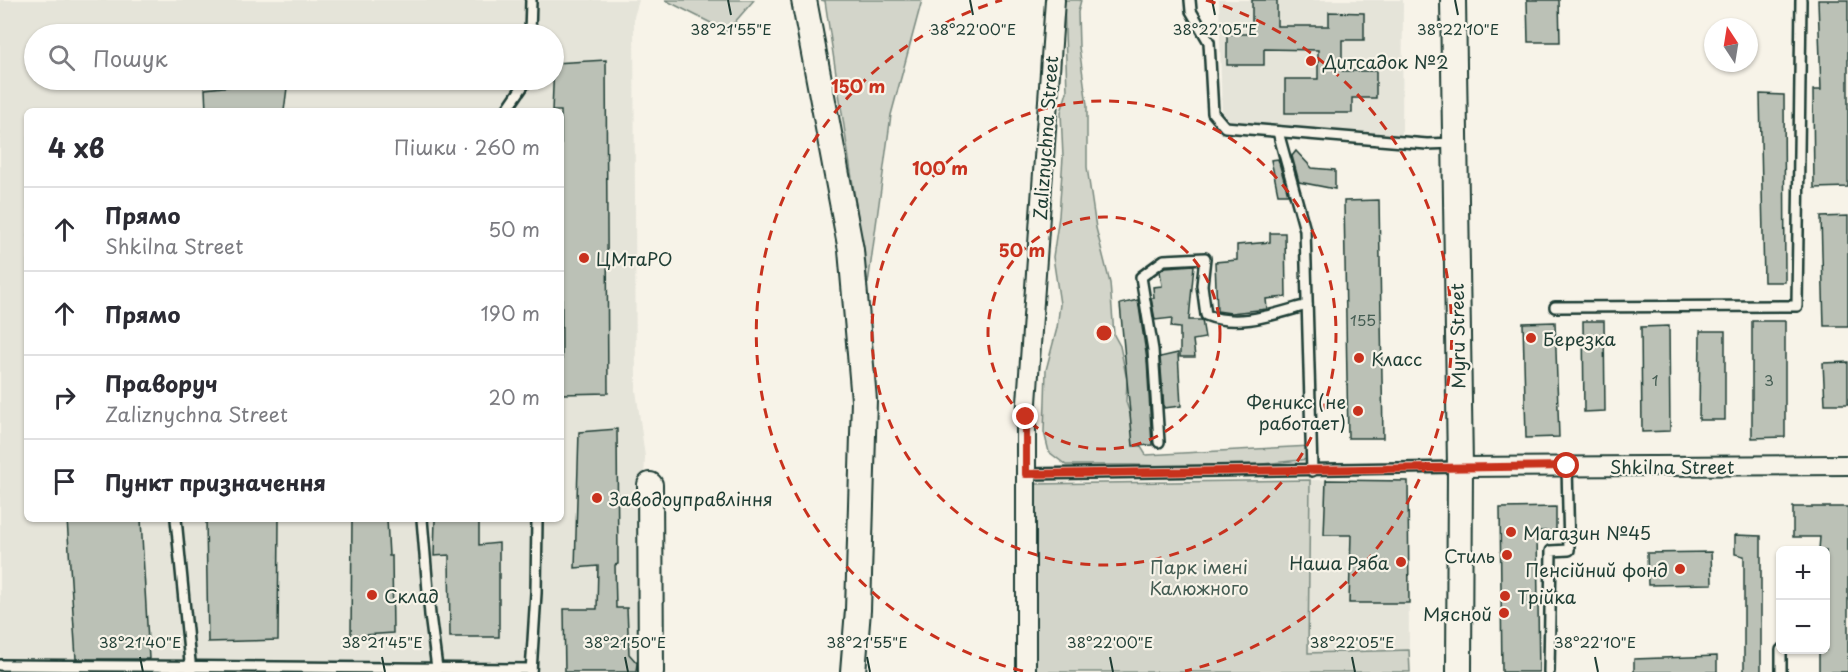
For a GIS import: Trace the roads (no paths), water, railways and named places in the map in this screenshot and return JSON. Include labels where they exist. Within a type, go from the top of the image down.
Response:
[{"type":"street","points":[[804,0],[851,250],[864,400],[858,610],[853,672]]},
{"type":"street","name":"Zaliznychna Street","points":[[1026,672],[1026,417],[1055,0]]},
{"type":"street","name":"Myru Street","points":[[1453,0],[1460,467],[1459,672]]},
{"type":"street","name":"Shkilna Street","points":[[1460,467],[1848,465]]},
{"type":"street","points":[[650,485],[651,672]]},
{"type":"lane","points":[[530,24],[531,0]]},
{"type":"lane","points":[[1190,0],[1191,11],[1209,42],[1213,113],[1224,127],[1427,144],[1455,143]]},
{"type":"lane","points":[[1555,307],[1797,306],[1802,0]]},
{"type":"lane","points":[[508,108],[521,90]]},
{"type":"lane","points":[[1278,132],[1305,230],[1312,471]]},
{"type":"lane","points":[[1159,442],[1153,350],[1141,277],[1164,260],[1205,258],[1202,285],[1206,315],[1220,321],[1263,318],[1307,305]]},
{"type":"lane","points":[[1549,672],[1551,551],[1569,550],[1567,466]]},
{"type":"lane","points":[[1026,474],[1460,467]]},
{"type":"lane","points":[[177,522],[191,670]]},
{"type":"lane","points":[[422,522],[437,668]]},
{"type":"lane","points":[[0,665],[191,670],[437,668],[531,670],[537,522]]},
{"type":"lane","points":[[1781,654],[1781,672]]},
{"type":"place","name":"Дитсадок №2","points":[[1311,61]]},
{"type":"place","name":"ЦМтаРО","points":[[584,258]]},
{"type":"place","name":"Березка","points":[[1531,338]]},
{"type":"place","name":"Класс","points":[[1359,358]]},
{"type":"place","name":"Феникс (не работает)","points":[[1358,411]]},
{"type":"place","name":"Заводоуправління","points":[[597,498]]},
{"type":"place","name":"Магазин №45","points":[[1511,532]]},
{"type":"place","name":"Стиль","points":[[1507,555]]},
{"type":"place","name":"Наша Ряба","points":[[1401,562]]},
{"type":"place","name":"Пенсійний фонд","points":[[1680,569]]},
{"type":"place","name":"Склад","points":[[372,595]]},
{"type":"place","name":"Трійка","points":[[1505,596]]},
{"type":"place","name":"Мясной","points":[[1504,613]]},
{"type":"park label","name":"Парк імені Калюжного","points":[[1199,576]]}]
